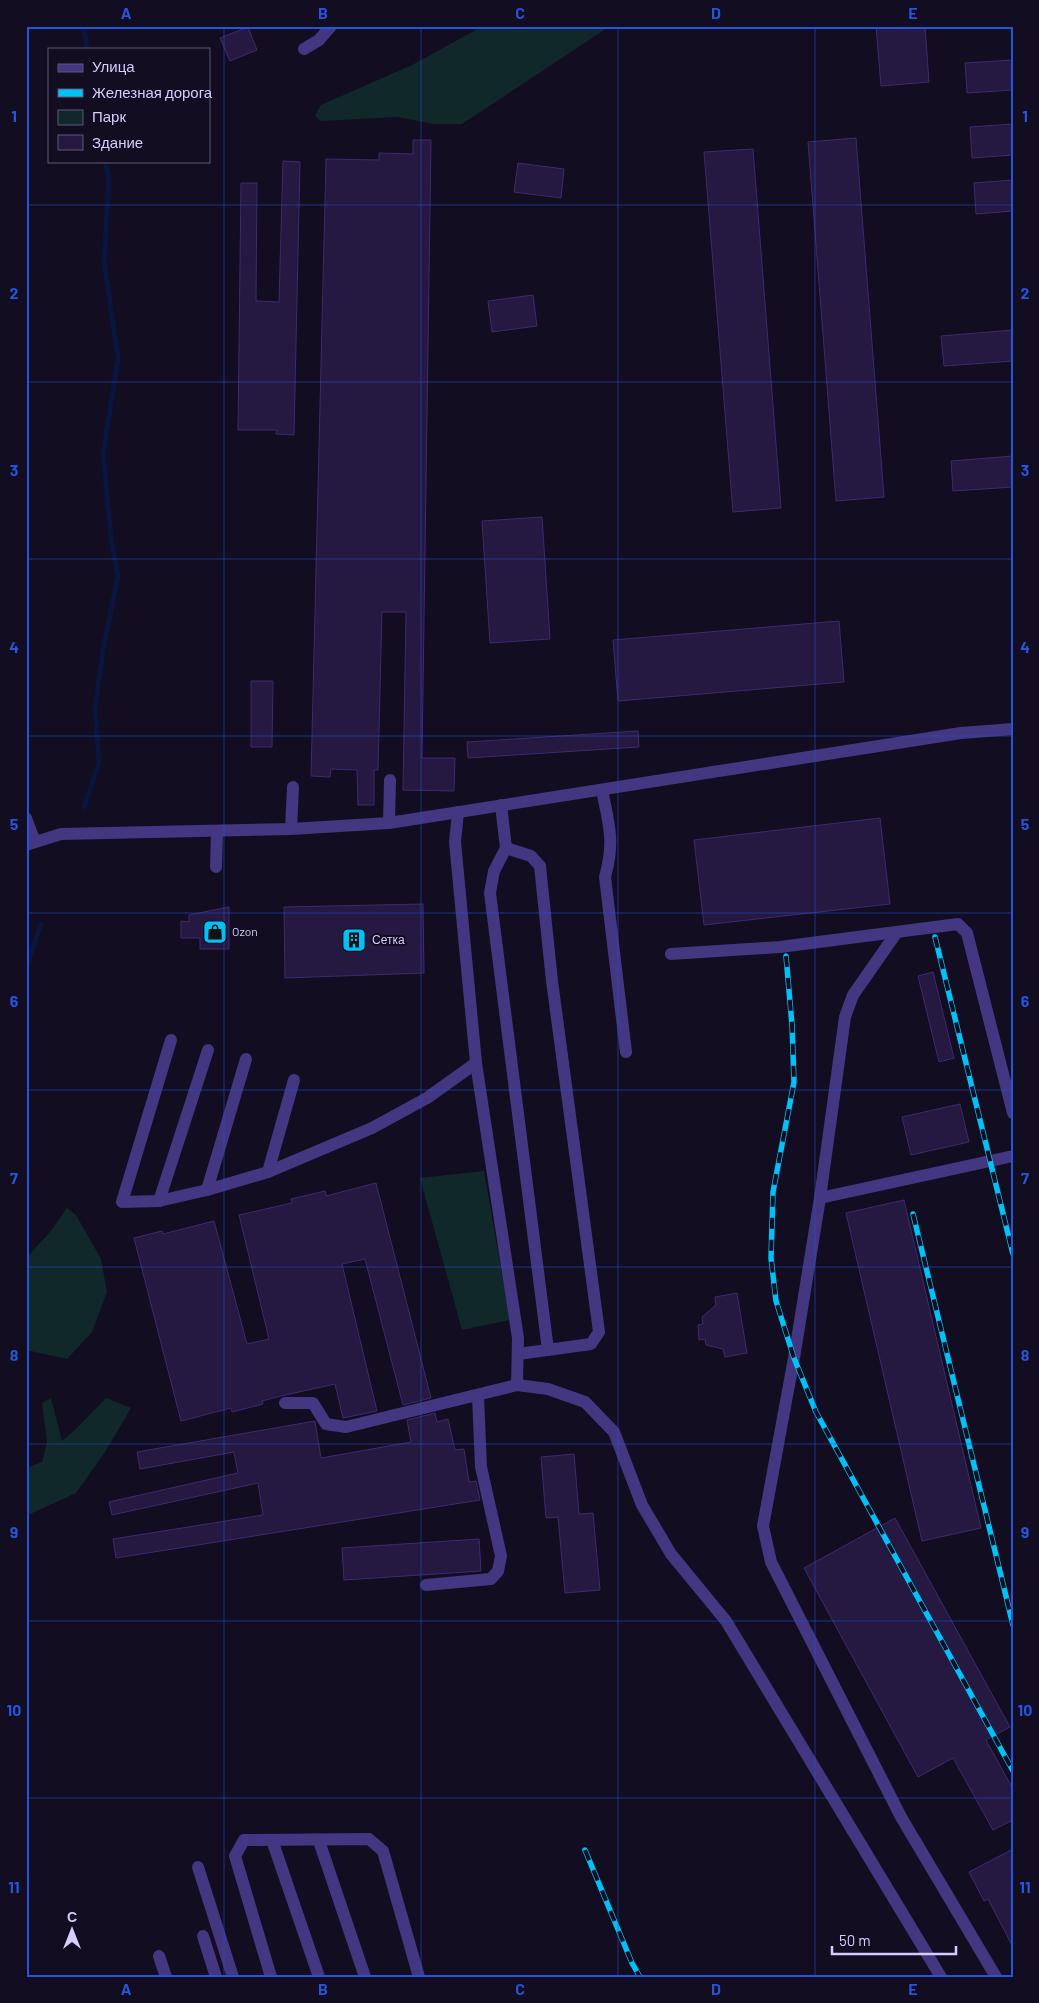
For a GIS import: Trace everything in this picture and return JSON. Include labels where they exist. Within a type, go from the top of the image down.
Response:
[{"type":"street","points":[[304,49],[319,40],[331,26]]},
{"type":"street","points":[[26,818],[31,843],[61,834],[291,829],[389,823],[961,733],[1013,729]]},
{"type":"street","points":[[389,823],[390,780]]},
{"type":"street","points":[[291,829],[293,787]]},
{"type":"street","points":[[602,790],[611,834],[610,858],[605,877],[626,1052]]},
{"type":"street","points":[[501,805],[506,848],[494,871],[490,893],[548,1350]]},
{"type":"street","points":[[458,812],[455,842],[476,1064],[516,1328],[518,1354],[517,1385]]},
{"type":"street","points":[[216,867],[217,830]]},
{"type":"street","points":[[506,848],[531,856],[540,866],[552,981],[599,1332],[591,1344],[518,1354]]},
{"type":"street","points":[[671,954],[780,947],[958,924],[967,933],[1013,1113]]},
{"type":"street","points":[[897,932],[853,995],[845,1017],[820,1198],[763,1526],[771,1562],[901,1818],[996,1977]]},
{"type":"street","points":[[171,1040],[122,1202],[160,1201],[207,1190],[268,1172],[372,1128],[428,1098],[476,1064]]},
{"type":"street","points":[[160,1201],[208,1050]]},
{"type":"street","points":[[207,1190],[246,1059]]},
{"type":"street","points":[[268,1172],[294,1080]]},
{"type":"street","points":[[820,1198],[1013,1156]]},
{"type":"street","points":[[285,1403],[313,1403],[326,1424],[346,1427],[517,1385],[548,1389],[585,1402],[614,1432],[642,1505],[671,1554],[726,1621],[941,1977]]},
{"type":"street","points":[[426,1585],[491,1579],[498,1571],[501,1556],[481,1467],[478,1396]]},
{"type":"street","points":[[271,1977],[235,1856],[244,1840],[369,1840],[383,1851],[419,1977]]},
{"type":"street","points":[[272,1840],[319,1977]]},
{"type":"street","points":[[319,1841],[366,1977]]},
{"type":"street","points":[[198,1867],[233,1977]]},
{"type":"street","points":[[202,1936],[216,1977]]},
{"type":"street","points":[[160,1956],[166,1977]]},
{"type":"green space","points":[[483,26],[610,26],[462,124],[434,124],[397,117],[320,121],[315,115],[321,105],[412,65]]},
{"type":"green space","points":[[484,1171],[510,1320],[462,1330],[420,1178]]},
{"type":"green space","points":[[67,1208],[76,1215],[101,1259],[107,1292],[92,1332],[67,1359],[26,1350],[26,1258],[51,1231]]},
{"type":"green space","points":[[51,1398],[62,1441],[106,1398],[131,1408],[105,1452],[76,1493],[26,1516],[26,1468],[42,1462],[47,1442],[42,1403]]},
{"type":"building","points":[[876,26],[925,26],[929,82],[881,86]]},
{"type":"building","points":[[248,27],[257,50],[230,61],[220,38]]},
{"type":"building","points":[[1013,60],[1013,90],[967,93],[965,63]]},
{"type":"building","points":[[1013,124],[1013,155],[972,158],[970,127]]},
{"type":"building","points":[[856,138],[884,497],[836,501],[808,142]]},
{"type":"building","points":[[413,140],[431,140],[422,758],[455,758],[454,791],[403,790],[406,612],[382,612],[378,770],[374,770],[374,805],[358,805],[357,770],[331,769],[330,777],[311,776],[326,159],[379,160],[379,153],[413,154]]},
{"type":"building","points":[[753,149],[781,508],[733,512],[704,152]]},
{"type":"building","points":[[283,161],[300,162],[294,435],[276,434],[277,430],[238,430],[241,183],[257,183],[256,301],[279,302]]},
{"type":"building","points":[[518,163],[564,169],[561,198],[514,192]]},
{"type":"building","points":[[1013,180],[1013,211],[976,214],[974,183]]},
{"type":"building","points":[[533,295],[537,326],[492,332],[488,301]]},
{"type":"building","points":[[1013,330],[1013,361],[944,366],[941,336]]},
{"type":"building","points":[[1013,456],[1013,487],[953,491],[951,461]]},
{"type":"building","points":[[542,517],[550,639],[490,643],[482,521]]},
{"type":"building","points":[[839,621],[844,682],[618,701],[613,640]]},
{"type":"building","points":[[251,681],[273,681],[272,747],[251,747]]},
{"type":"building","points":[[638,731],[639,747],[468,758],[467,742]]},
{"type":"building","points":[[880,818],[890,904],[704,925],[694,840]]},
{"type":"building","name":"Сетка","points":[[423,904],[424,973],[285,978],[284,907]]},
{"type":"building","points":[[229,907],[229,949],[200,949],[200,938],[181,938],[181,921],[189,922],[189,915]]},
{"type":"building","points":[[933,972],[954,1058],[939,1062],[918,976]]},
{"type":"building","points":[[960,1104],[969,1142],[911,1155],[902,1117]]},
{"type":"building","points":[[376,1183],[431,1398],[403,1405],[365,1259],[342,1264],[377,1411],[343,1418],[335,1384],[262,1401],[263,1404],[232,1412],[231,1408],[181,1421],[134,1238],[162,1231],[163,1234],[214,1221],[247,1344],[269,1339],[239,1215],[292,1203],[291,1199],[325,1191],[326,1196]]},
{"type":"building","points":[[904,1200],[981,1528],[922,1541],[846,1213]]},
{"type":"building","points":[[737,1293],[747,1353],[725,1357],[723,1349],[706,1345],[705,1339],[699,1340],[698,1325],[703,1324],[702,1317],[716,1305],[715,1297]]},
{"type":"building","points":[[435,1413],[437,1422],[448,1419],[455,1450],[464,1449],[469,1482],[476,1481],[480,1500],[116,1558],[113,1539],[263,1515],[258,1483],[112,1515],[109,1502],[238,1473],[234,1452],[140,1469],[137,1452],[315,1421],[321,1458],[411,1442],[407,1420]]},
{"type":"building","points":[[574,1454],[579,1514],[593,1513],[600,1590],[565,1593],[558,1517],[546,1518],[541,1457]]},
{"type":"building","points":[[895,1518],[1010,1727],[986,1740],[1013,1789],[1013,1820],[993,1830],[953,1758],[918,1777],[804,1568]]},
{"type":"building","points":[[479,1539],[481,1571],[344,1580],[342,1548]]},
{"type":"building","points":[[1013,1849],[1013,1947],[988,1899],[984,1901],[969,1872]]},
{"type":"waterway","points":[[84,26],[87,48]]},
{"type":"waterway","points":[[84,807],[99,762],[95,707],[104,644],[118,576],[111,538],[103,453],[118,359],[104,261],[109,180],[105,162]]},
{"type":"waterway","points":[[26,968],[41,924]]},
{"type":"railway","points":[[935,937],[1013,1254]]},
{"type":"railway","points":[[786,956],[792,1025],[794,1082],[773,1192],[771,1258],[776,1301],[794,1358],[816,1412],[1013,1771]]},
{"type":"railway","points":[[913,1214],[1013,1625]]},
{"type":"railway","points":[[585,1850],[632,1963],[640,1977]]},
{"type":"place","name":"Ozon","points":[[215,932]]},
{"type":"place","name":"Сетка","points":[[354,940]]}]
